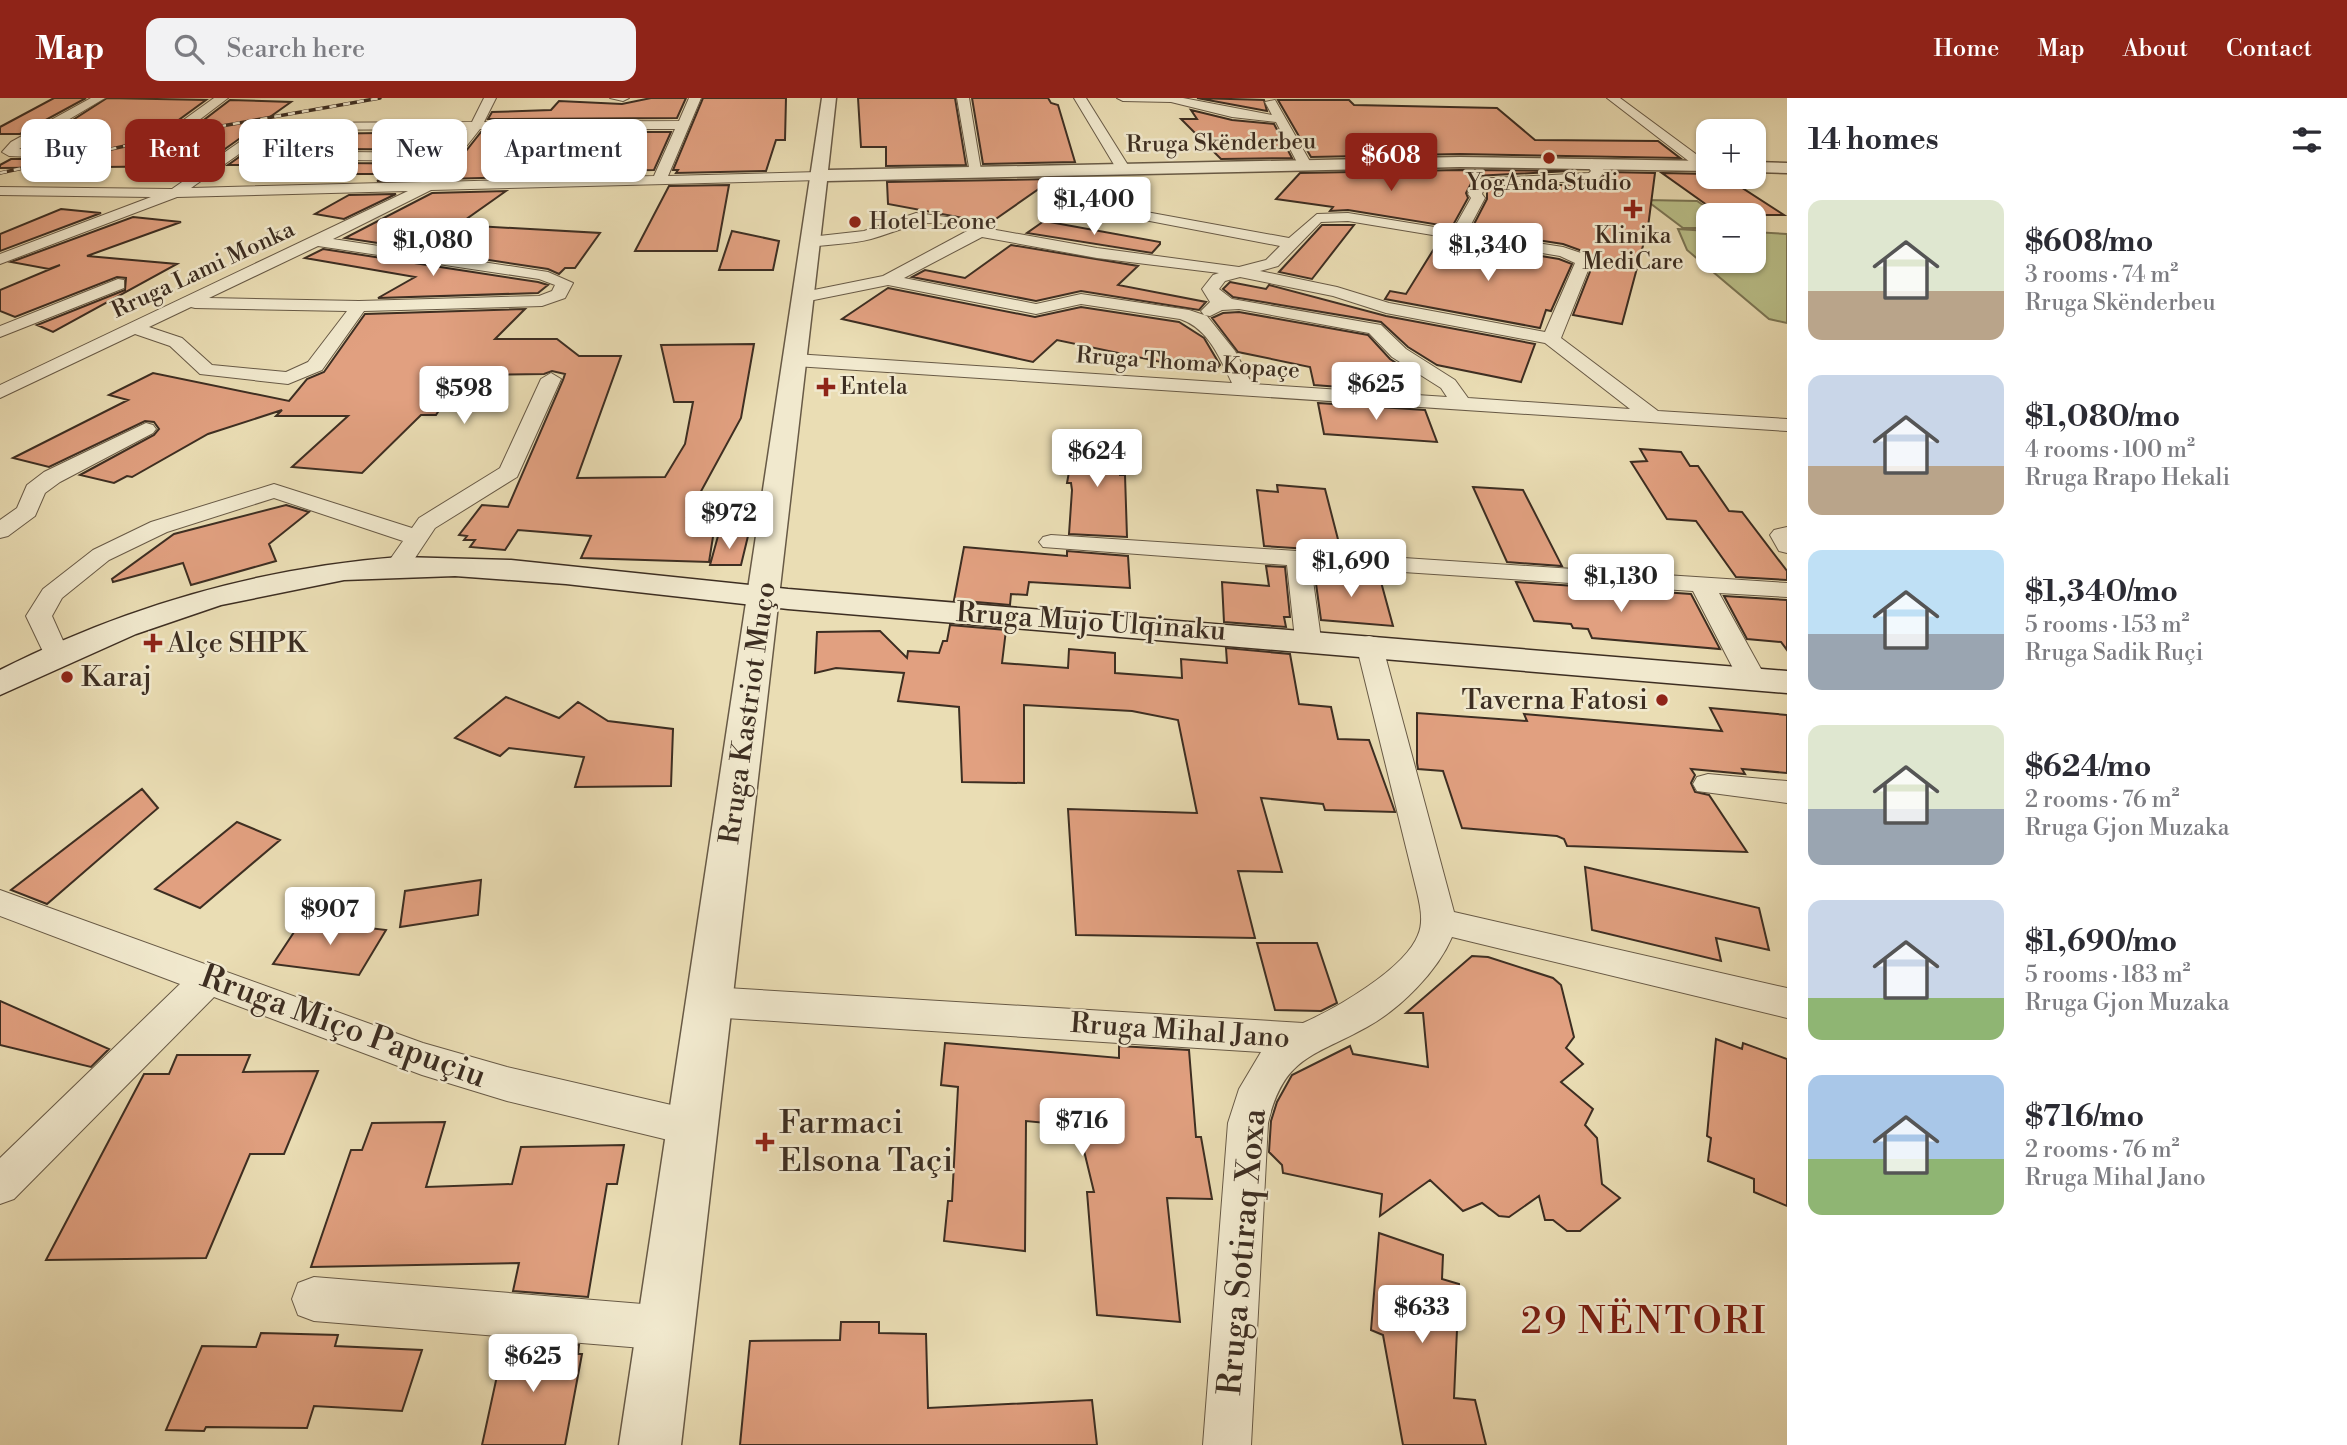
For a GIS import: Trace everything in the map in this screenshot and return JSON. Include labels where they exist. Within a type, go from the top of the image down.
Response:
[{"type":"street","points":[[62,119],[99,98]]},
{"type":"street","points":[[193,119],[222,98]]},
{"type":"street","points":[[467,137],[476,126],[490,98]]},
{"type":"street","points":[[616,99],[623,98]]},
{"type":"street","points":[[658,182],[695,98]]},
{"type":"street","name":"Rruga Kastriot Muço","points":[[650,1445],[829,98]]},
{"type":"street","points":[[963,98],[977,173]]},
{"type":"street","points":[[1080,98],[1124,170]]},
{"type":"street","points":[[1123,98],[1169,99],[1231,113],[1278,119]]},
{"type":"street","points":[[1269,98],[1305,165]]},
{"type":"street","points":[[1612,98],[1696,159]]},
{"type":"street","points":[[0,259],[175,193],[269,128],[684,125]]},
{"type":"street","points":[[21,142],[9,152],[21,153]]},
{"type":"street","name":"Rruga Skënderbeu","points":[[819,176],[1460,162],[1696,166]]},
{"type":"street","points":[[1457,236],[1474,210],[1478,198],[1475,194],[1480,182],[1593,177],[1598,171],[1592,163]]},
{"type":"street","points":[[1766,167],[1787,168]]},
{"type":"street","points":[[0,191],[175,193],[819,176]]},
{"type":"street","points":[[426,188],[431,182]]},
{"type":"street","name":"Rruga Lami Monka","points":[[0,392],[426,188]]},
{"type":"street","points":[[1108,209],[1182,221],[1231,234],[1293,243]]},
{"type":"street","points":[[1462,404],[1448,384],[1399,353],[1375,329],[1226,303],[1214,297],[1210,289],[1219,278],[1236,271],[1272,263],[1310,222],[1329,216],[1563,252],[1581,258],[1583,262],[1551,339]]},
{"type":"street","points":[[810,242],[867,235],[916,217],[962,223],[981,232],[1097,253],[1236,271],[1337,292],[1386,308],[1551,339],[1654,417]]},
{"type":"street","points":[[804,297],[888,280],[968,236],[981,232]]},
{"type":"street","points":[[187,303],[359,306],[542,301],[559,294],[565,283],[542,275],[318,241]]},
{"type":"street","points":[[888,280],[1035,309],[1046,309],[1071,300],[1091,300],[1201,320],[1226,351],[1246,391]]},
{"type":"street","points":[[0,332],[118,284]]},
{"type":"street","points":[[1201,320],[1212,308],[1226,303]]},
{"type":"street","points":[[133,328],[176,342],[207,369],[288,378],[315,366],[359,306]]},
{"type":"street","points":[[1375,329],[1386,308]]},
{"type":"street","name":"Rruga Thoma Kopaçe","points":[[795,360],[1787,425]]},
{"type":"street","points":[[396,568],[426,523],[509,472],[551,379]]},
{"type":"street","points":[[0,531],[27,510],[35,491],[52,477],[146,429]]},
{"type":"street","points":[[56,654],[39,616],[52,594],[70,577],[101,555],[159,527],[239,501],[274,491],[418,538]]},
{"type":"street","points":[[1787,534],[1782,535],[1787,546]]},
{"type":"street","points":[[1051,542],[1787,590]]},
{"type":"street","points":[[1298,558],[1308,639]]},
{"type":"street","name":"Rruga Mujo Ulqinaku","points":[[0,684],[56,654],[147,618],[238,589],[347,571],[396,568],[539,572],[763,597],[1369,643],[1787,682]]},
{"type":"street","points":[[1702,584],[1752,678]]},
{"type":"street","points":[[1369,643],[1434,891],[1438,921],[1787,1003]]},
{"type":"street","points":[[1708,784],[1787,792]]},
{"type":"street","name":"Rruga Miço Papuçiu","points":[[0,903],[422,1059],[507,1084],[693,1128]]},
{"type":"street","name":"Rruga Mihal Jano","points":[[710,1002],[1307,1039],[1360,1013],[1400,979],[1432,944],[1438,921]]},
{"type":"street","points":[[0,1185],[209,979]]},
{"type":"street","name":"Rruga Sotiraq Xoxa","points":[[1227,1445],[1248,1123],[1258,1086],[1278,1059],[1307,1039]]},
{"type":"street","points":[[314,1299],[667,1328]]},
{"type":"green space","points":[[1646,200],[1700,203],[1696,203],[1696,228],[1683,228]]},
{"type":"green space","points":[[1678,229],[1696,230],[1696,258],[1687,250]]},
{"type":"green space","points":[[1766,233],[1787,234],[1787,323],[1769,319],[1714,273],[1766,273]]},
{"type":"building","points":[[54,98],[86,98],[48,119],[21,119],[20,134],[0,134],[0,127]]},
{"type":"building","points":[[107,98],[206,100],[180,119],[125,119],[125,167],[111,167],[111,119],[74,119]]},
{"type":"building","points":[[651,98],[686,98],[677,118],[488,119],[492,112],[551,110],[559,101],[622,104]]},
{"type":"building","points":[[703,98],[786,98],[785,140],[776,140],[766,171],[676,173],[678,170],[673,170]]},
{"type":"building","points":[[858,98],[955,98],[966,165],[886,166],[886,147],[861,147]]},
{"type":"building","points":[[972,98],[1048,98],[1051,103],[1058,105],[1075,162],[983,164]]},
{"type":"building","points":[[1197,98],[1264,100],[1267,111]]},
{"type":"building","points":[[230,100],[291,102],[267,119],[239,119],[239,139],[225,149],[225,119],[205,119]]},
{"type":"building","points":[[1278,100],[1349,100],[1354,105],[1497,108],[1535,140],[1658,141],[1680,158],[1460,154],[1311,157]]},
{"type":"building","points":[[1191,110],[1232,120],[1274,124],[1292,158],[1221,159],[1181,119],[1197,119]]},
{"type":"building","points":[[481,132],[481,178],[467,178],[467,150]]},
{"type":"building","points":[[647,132],[671,132],[654,170],[647,170]]},
{"type":"building","points":[[358,133],[372,133],[372,149],[358,149]]},
{"type":"building","points":[[239,157],[239,165],[228,165]]},
{"type":"building","points":[[11,159],[21,159],[21,168],[0,168],[0,165]]},
{"type":"building","points":[[358,163],[372,163],[372,174],[358,174]]},
{"type":"building","points":[[1570,171],[1475,176],[1466,193],[1468,198],[1452,227],[1348,210],[1330,211],[1333,207],[1276,199],[1300,173]]},
{"type":"building","points":[[1607,172],[1655,173],[1648,227],[1622,324],[1573,315],[1593,264],[1588,253],[1563,244],[1471,230],[1487,199],[1487,189],[1598,183]]},
{"type":"building","points":[[1662,173],[1696,174],[1696,189],[1744,189],[1765,203],[1704,203]]},
{"type":"building","points":[[1053,179],[990,223],[888,204],[887,182]]},
{"type":"building","points":[[729,185],[717,251],[635,251],[669,186]]},
{"type":"building","points":[[506,191],[458,225],[600,233],[575,268],[565,268],[559,274],[548,269],[345,238],[432,193]]},
{"type":"building","points":[[396,194],[344,219],[315,214],[349,195]]},
{"type":"building","points":[[1766,203],[1784,215],[1766,215]]},
{"type":"building","points":[[61,209],[101,213],[0,251],[0,234]]},
{"type":"building","points":[[133,217],[181,222],[87,256],[177,264],[53,332],[37,325],[125,290],[126,278],[117,277],[15,317],[0,311],[0,290],[60,265],[49,269],[11,262]]},
{"type":"building","points":[[1044,221],[1160,244],[1152,253],[1027,233]]},
{"type":"building","points":[[1322,225],[1354,225],[1312,279],[1279,272]]},
{"type":"building","points":[[732,231],[779,241],[773,270],[719,270]]},
{"type":"building","points":[[1440,239],[1559,259],[1572,264],[1551,311],[1546,310],[1540,328],[1385,299],[1390,291],[1406,294]]},
{"type":"building","points":[[1011,245],[1138,266],[1118,285],[1206,302],[1199,310],[1081,291],[1036,301],[912,277],[925,270],[965,278]]},
{"type":"building","points":[[323,249],[548,285],[538,293],[378,298],[415,277],[305,258]]},
{"type":"building","points":[[1230,282],[1266,289],[1269,285],[1386,316],[1535,344],[1521,382],[1437,365],[1408,347],[1381,322],[1233,297],[1223,289]]},
{"type":"building","points":[[888,288],[1035,317],[1081,307],[1179,322],[1204,338],[1220,365],[1213,373],[1057,340],[1033,362],[842,319]]},
{"type":"building","points":[[525,309],[495,339],[557,339],[579,356],[621,356],[577,478],[665,477],[685,444],[693,402],[674,402],[661,345],[754,344],[741,418],[687,517],[716,518],[709,562],[581,558],[591,536],[518,530],[505,550],[470,547],[475,540],[464,540],[467,536],[459,535],[482,505],[508,507],[565,374],[552,371],[544,374],[462,375],[436,415],[421,415],[362,473],[292,467],[348,416],[276,416],[282,410],[208,434],[132,477],[127,476],[114,483],[80,475],[154,435],[159,429],[154,422],[145,421],[49,467],[13,458],[128,400],[109,395],[153,373],[289,401],[307,379],[324,372],[365,314]]},
{"type":"building","points":[[1239,312],[1368,335],[1390,359],[1413,374],[1419,393],[1314,385],[1310,367],[1238,352],[1212,318],[1223,313]]},
{"type":"building","points":[[1318,403],[1425,410],[1437,442],[1324,434]]},
{"type":"building","points":[[1076,433],[1112,435],[1110,458],[1119,458],[1120,475],[1125,475],[1127,537],[1069,534],[1072,490],[1071,483],[1067,483]]},
{"type":"building","points":[[1640,449],[1681,452],[1690,466],[1698,466],[1729,511],[1742,512],[1787,571],[1787,580],[1736,577],[1696,521],[1667,519],[1631,462],[1647,461]]},
{"type":"building","points":[[1277,485],[1325,489],[1341,551],[1264,546],[1257,490],[1278,492]]},
{"type":"building","points":[[1473,487],[1523,490],[1562,566],[1507,562]]},
{"type":"building","points":[[286,505],[309,512],[269,544],[276,561],[191,585],[183,563],[113,582],[112,579],[174,534]]},
{"type":"building","points":[[718,536],[748,536],[741,565],[710,565]]},
{"type":"building","points":[[964,547],[1067,556],[1067,551],[1128,556],[1130,588],[1029,582],[1027,595],[1011,594],[1010,605],[954,600]]},
{"type":"building","points":[[1266,566],[1285,567],[1290,617],[1284,617],[1286,627],[1224,622],[1222,582],[1269,586]]},
{"type":"building","points":[[1314,569],[1346,571],[1348,579],[1381,582],[1393,626],[1321,620]]},
{"type":"building","points":[[1516,582],[1691,594],[1720,649],[1592,638],[1588,629],[1573,628],[1571,624],[1534,621]]},
{"type":"building","points":[[1724,596],[1787,600],[1787,650],[1781,642],[1747,639]]},
{"type":"building","points":[[950,625],[1006,630],[1002,663],[1068,668],[1069,649],[1115,653],[1115,673],[1182,678],[1181,659],[1227,663],[1226,648],[1290,654],[1299,704],[1331,707],[1338,739],[1369,740],[1395,812],[1325,810],[1323,804],[1261,798],[1282,872],[1238,871],[1255,938],[1076,935],[1068,809],[1197,813],[1178,720],[1132,711],[1024,705],[1024,783],[962,782],[959,707],[898,701],[904,673],[836,668],[815,673],[817,632],[880,631],[907,658],[908,651],[939,653],[943,641],[947,641]]},
{"type":"building","points":[[506,697],[559,718],[578,702],[608,721],[673,729],[671,786],[575,787],[584,757],[509,748],[500,756],[455,738]]},
{"type":"building","points":[[1710,708],[1787,715],[1787,773],[1742,769],[1745,774],[1691,769],[1695,775],[1691,783],[1695,792],[1709,795],[1747,852],[1567,846],[1564,839],[1557,836],[1462,828],[1443,771],[1418,769],[1417,713],[1527,721],[1524,714],[1722,731]]},
{"type":"building","points":[[142,789],[158,808],[47,904],[11,890]]},
{"type":"building","points":[[237,822],[280,840],[200,908],[155,889]]},
{"type":"building","points":[[1585,867],[1759,908],[1769,950],[1716,938],[1721,961],[1592,930]]},
{"type":"building","points":[[481,880],[478,915],[400,927],[405,891]]},
{"type":"building","points":[[302,920],[386,930],[359,975],[273,964]]},
{"type":"building","points":[[1257,943],[1317,943],[1337,1003],[1321,1011],[1275,1010]]},
{"type":"building","points":[[1472,956],[1488,957],[1553,978],[1561,985],[1574,1037],[1566,1048],[1583,1064],[1561,1082],[1593,1109],[1585,1125],[1597,1138],[1602,1184],[1620,1198],[1580,1231],[1567,1231],[1553,1220],[1545,1220],[1539,1196],[1509,1217],[1499,1216],[1482,1203],[1463,1211],[1430,1180],[1380,1216],[1382,1194],[1283,1173],[1282,1165],[1269,1152],[1271,1121],[1277,1102],[1292,1075],[1350,1046],[1353,1054],[1428,1067],[1423,1013],[1406,1013]]},
{"type":"building","points":[[0,1001],[109,1049],[91,1067],[0,1045]]},
{"type":"building","points":[[1716,1039],[1742,1049],[1743,1043],[1787,1059],[1787,1206],[1754,1192],[1754,1179],[1708,1161],[1711,1138],[1707,1136]]},
{"type":"building","points":[[945,1043],[1119,1058],[1119,1046],[1189,1050],[1196,1137],[1201,1137],[1212,1199],[1167,1198],[1180,1322],[1097,1315],[1087,1192],[1094,1192],[1078,1126],[1026,1121],[1025,1251],[944,1241],[948,1201],[952,1201],[958,1087],[941,1085]]},
{"type":"building","points":[[177,1055],[250,1055],[243,1072],[318,1071],[284,1154],[250,1154],[206,1258],[46,1260],[144,1074],[169,1074]]},
{"type":"building","points":[[445,1122],[426,1187],[512,1184],[521,1147],[624,1145],[617,1184],[607,1184],[588,1297],[513,1291],[519,1263],[311,1267],[351,1150],[362,1150],[372,1123]]},
{"type":"building","points":[[1379,1233],[1443,1255],[1442,1279],[1459,1284],[1454,1398],[1475,1400],[1486,1445],[1403,1445],[1383,1335],[1371,1330]]},
{"type":"building","points":[[841,1322],[879,1322],[879,1333],[926,1334],[928,1408],[1092,1400],[1097,1445],[740,1445],[750,1341],[840,1340]]},
{"type":"building","points":[[261,1333],[338,1335],[335,1346],[422,1350],[402,1411],[314,1406],[307,1428],[206,1427],[204,1431],[166,1430],[202,1346],[256,1347]]},
{"type":"building","points":[[505,1339],[579,1345],[578,1354],[582,1354],[565,1445],[482,1445]]},
{"type":"railway","points":[[0,173],[199,130],[380,98]]},
{"type":"place","name":"YogAnda Studio","points":[[1549,158]]},
{"type":"place","name":"Klinika MediCare","points":[[1633,209]]},
{"type":"place","name":"Hotel Leone","points":[[855,222]]},
{"type":"place","name":"Entela","points":[[826,387]]},
{"type":"place","name":"Alçe SHPK","points":[[153,643]]},
{"type":"place","name":"Karaj","points":[[67,677]]},
{"type":"place","name":"Taverna Fatosi","points":[[1662,700]]},
{"type":"place","name":"Farmaci Elsona Taçi","points":[[765,1142]]},
{"type":"district","name":"29 NËNTORI","points":[[1644,1322]]}]
